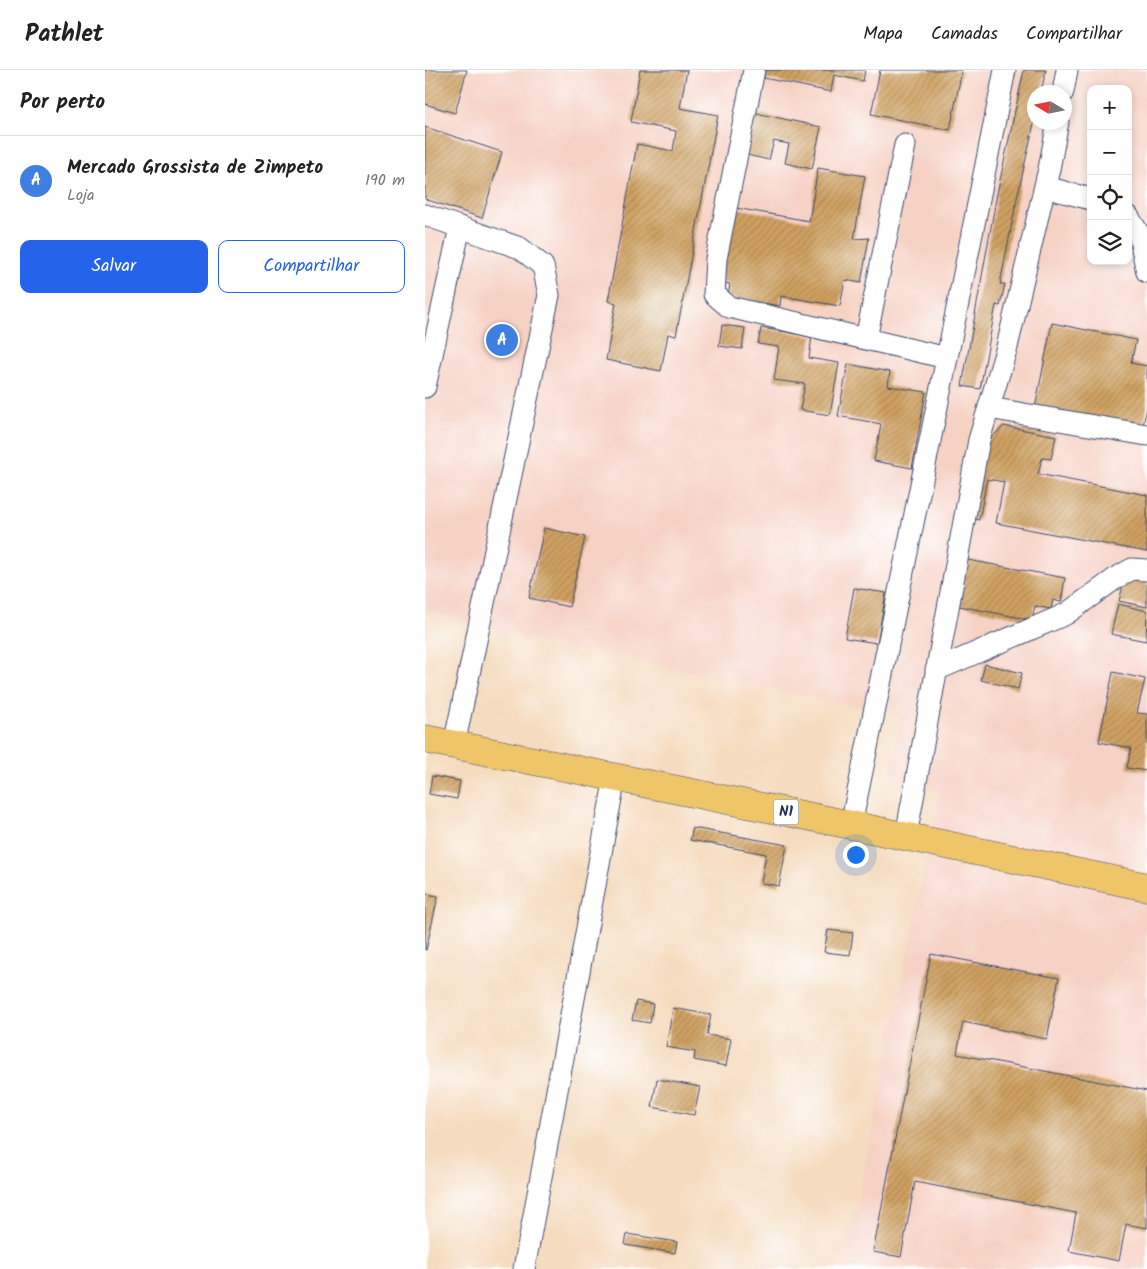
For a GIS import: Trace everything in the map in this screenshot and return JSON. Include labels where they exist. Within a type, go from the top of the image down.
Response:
[{"type":"highway","name":"N1","points":[[425,739],[851,824],[1147,887]]},
{"type":"street","points":[[754,70],[716,259],[714,294],[729,308],[947,358]]},
{"type":"street","points":[[851,824],[1005,70]]},
{"type":"street","points":[[1064,85],[1067,70]]},
{"type":"street","points":[[906,836],[979,440],[1007,347],[1045,187],[1056,130]]},
{"type":"street","points":[[866,339],[905,145]]},
{"type":"street","points":[[1045,187],[1087,198]]},
{"type":"street","points":[[425,215],[520,248],[543,266],[549,295],[454,745]]},
{"type":"street","points":[[1130,220],[1139,234],[1147,272]]},
{"type":"street","points":[[425,387],[460,227]]},
{"type":"street","points":[[989,408],[1147,435]]},
{"type":"street","points":[[937,670],[1066,614],[1116,578],[1132,569],[1147,570]]},
{"type":"street","points":[[524,1269],[615,777]]},
{"type":"shaded area","points":[[425,70],[1147,70],[1147,1269],[844,1269],[940,792],[890,777],[901,716],[519,637],[425,609]]},
{"type":"building","points":[[425,70],[467,70],[455,113],[425,104]]},
{"type":"building","points":[[640,70],[687,70],[680,108],[718,115],[676,336],[668,334],[661,371],[606,360],[616,303],[608,301],[637,144],[673,151],[676,131],[631,122]]},
{"type":"building","points":[[765,70],[865,70],[863,81],[834,75],[831,92],[764,78]]},
{"type":"building","points":[[880,70],[962,70],[950,130],[871,114]]},
{"type":"building","points":[[1024,70],[1046,70],[1043,85],[1027,85],[1027,130],[1032,130],[1000,284],[1005,284],[1000,306],[996,305],[980,389],[962,386],[997,194]]},
{"type":"building","points":[[756,113],[821,127],[812,169],[785,163],[789,144],[774,141],[769,160],[747,155]]},
{"type":"building","points":[[425,127],[502,152],[482,218],[425,199]]},
{"type":"building","points":[[818,168],[865,176],[854,239],[869,238],[861,283],[845,280],[840,306],[781,296],[780,306],[728,297],[730,284],[716,282],[730,207],[809,221]]},
{"type":"building","points":[[1052,323],[1136,340],[1131,363],[1147,366],[1147,408],[1142,430],[1035,408]]},
{"type":"building","points":[[722,325],[745,328],[742,349],[719,346]]},
{"type":"building","points":[[761,328],[812,336],[809,358],[839,363],[830,415],[800,410],[805,384],[774,380],[779,347],[758,344]]},
{"type":"building","points":[[848,364],[890,372],[888,386],[926,392],[912,468],[874,461],[881,424],[838,416]]},
{"type":"building","points":[[1004,426],[1056,436],[1051,459],[1042,458],[1038,474],[1147,495],[1147,552],[996,523],[1004,482],[987,479],[979,520],[967,517],[982,446]]},
{"type":"building","points":[[544,528],[585,537],[569,607],[529,598]]},
{"type":"building","points":[[968,560],[1065,578],[1061,602],[1053,600],[1051,609],[1035,606],[1032,620],[959,606]]},
{"type":"building","points":[[1126,574],[1147,579],[1147,607],[1119,601]]},
{"type":"building","points":[[854,588],[886,593],[877,643],[845,638]]},
{"type":"building","points":[[1118,604],[1147,611],[1146,641],[1111,634]]},
{"type":"building","points":[[985,664],[1022,673],[1018,689],[981,680]]},
{"type":"building","points":[[1113,672],[1145,679],[1137,713],[1147,714],[1147,771],[1127,768],[1131,748],[1099,742]]},
{"type":"building","points":[[432,776],[460,781],[457,799],[429,794]]},
{"type":"building","points":[[693,828],[787,845],[779,886],[761,883],[766,854],[690,840]]},
{"type":"building","points":[[425,894],[438,896],[426,950],[425,950]]},
{"type":"building","points":[[828,930],[853,933],[850,955],[824,952]]},
{"type":"building","points":[[931,954],[1059,978],[1047,1039],[963,1022],[957,1054],[1147,1091],[1147,1228],[1126,1224],[1119,1261],[1069,1251],[1076,1213],[915,1182],[901,1257],[873,1252]]},
{"type":"building","points":[[636,1001],[653,1004],[650,1023],[632,1020]]},
{"type":"building","points":[[673,1008],[711,1015],[707,1035],[731,1039],[726,1066],[694,1060],[695,1052],[666,1047]]},
{"type":"building","points":[[657,1079],[700,1087],[694,1115],[652,1107]]},
{"type":"building","points":[[627,1234],[677,1242],[675,1253],[625,1245]]},
{"type":"place","name":"Mercado Grossista de Zimpeto","points":[[502,340]]}]
